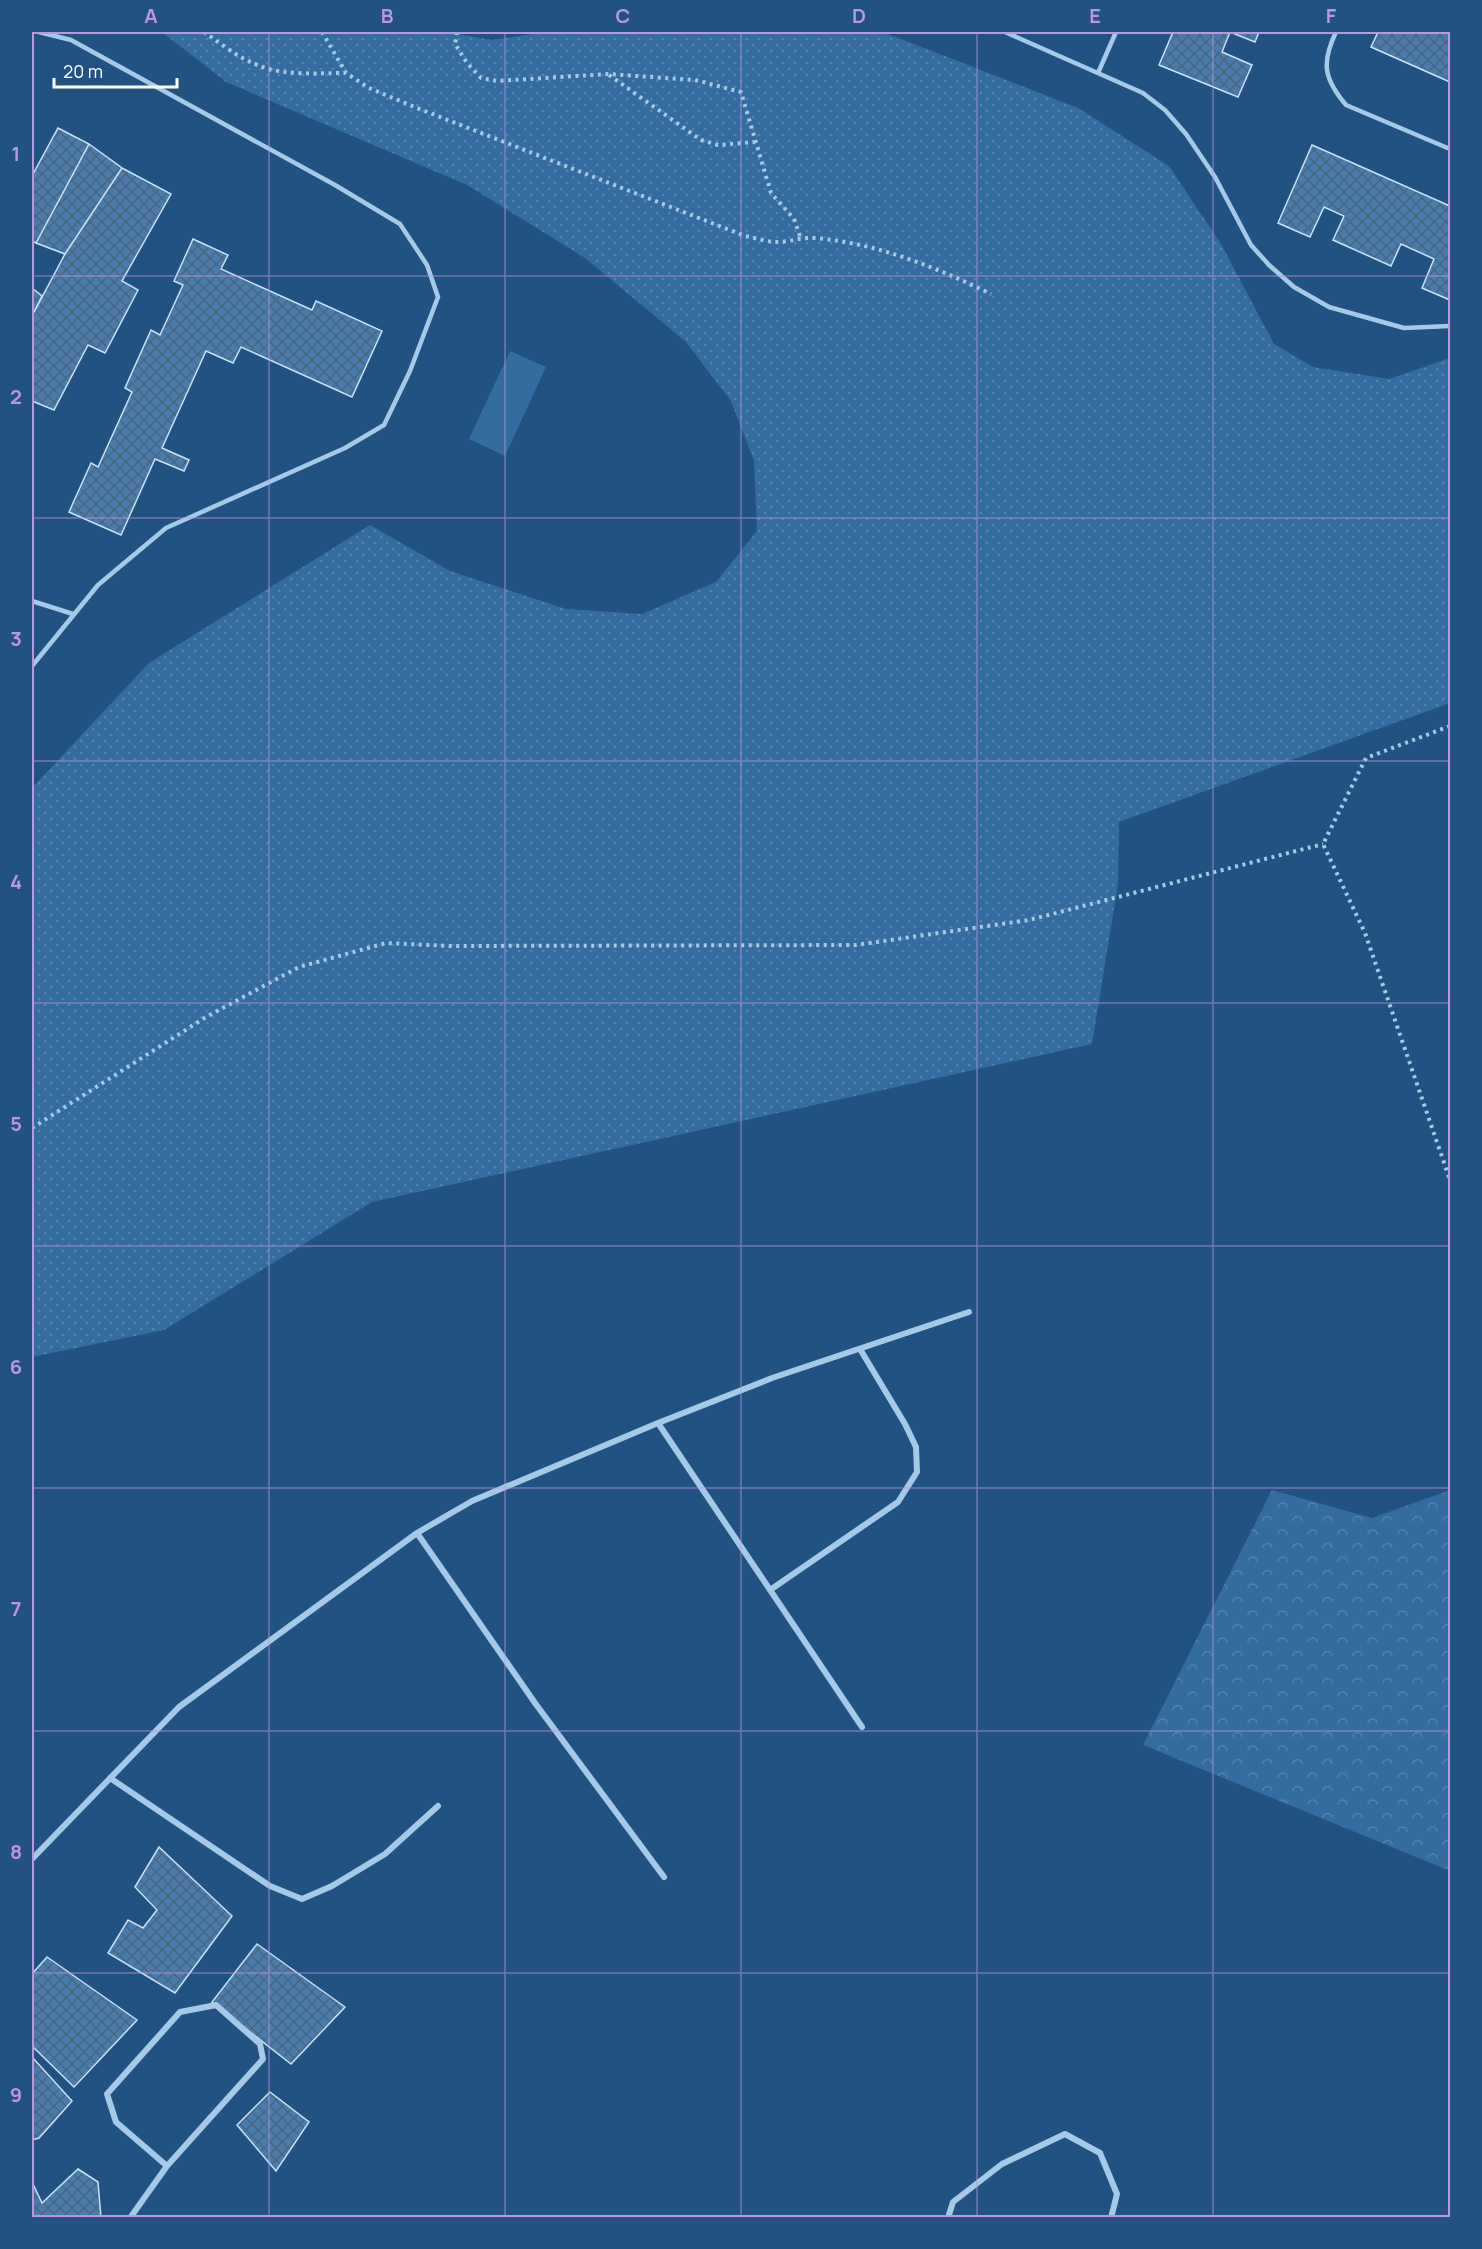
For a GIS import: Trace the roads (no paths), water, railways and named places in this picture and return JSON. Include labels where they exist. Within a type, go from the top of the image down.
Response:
[{"type":"street","points":[[32,1860],[179,1707],[417,1533],[472,1501],[658,1423],[772,1378],[969,1312]]},
{"type":"street","points":[[770,1590],[898,1502],[917,1472],[916,1447],[905,1424],[860,1349]]},
{"type":"street","points":[[658,1423],[862,1727]]},
{"type":"street","points":[[417,1533],[535,1703],[664,1877]]},
{"type":"street","points":[[110,1778],[270,1886],[302,1899],[332,1886],[385,1854],[438,1806]]},
{"type":"street","points":[[130,2217],[167,2166],[263,2059],[260,2044],[216,2005],[180,2012],[107,2094],[116,2122],[167,2166]]},
{"type":"street","points":[[948,2217],[953,2202],[1002,2164],[1065,2134],[1100,2153],[1117,2194],[1111,2217]]},
{"type":"lane","points":[[32,666],[98,585],[166,528],[345,448],[384,425],[410,371],[438,297],[427,265],[400,224],[71,40],[39,32]]},
{"type":"lane","points":[[1005,32],[1143,93],[1166,110],[1186,134],[1215,177],[1251,245],[1294,287],[1329,307],[1404,328],[1450,326]]},
{"type":"lane","points":[[1098,73],[1116,32]]},
{"type":"lane","points":[[1336,32],[1326,52],[1328,73],[1336,94],[1346,105],[1450,149]]},
{"type":"lane","points":[[32,601],[73,614]]}]
